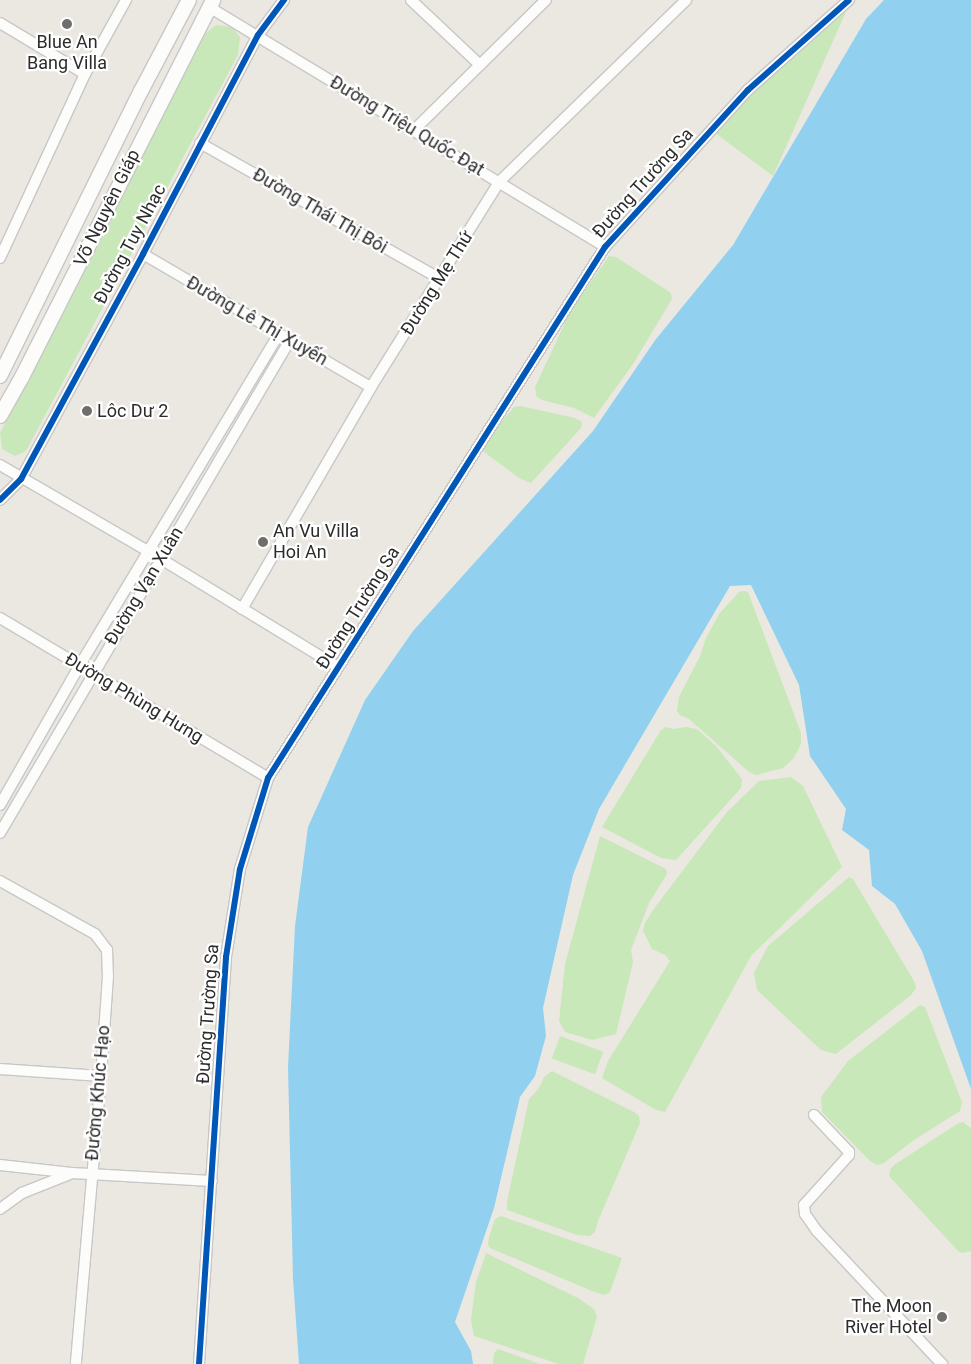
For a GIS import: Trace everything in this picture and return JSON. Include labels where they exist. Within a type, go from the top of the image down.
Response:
[{"type":"main road","name":"Võ Nguyên Giáp","points":[[0,376],[141,91],[189,0]]},
{"type":"main road","name":"Võ Nguyên Giáp","points":[[0,416],[22,377],[207,2]]},
{"type":"street","points":[[0,258],[4,238],[85,74],[126,0]]},
{"type":"street","name":"Đường Tuy Nhạc","points":[[0,500],[21,479],[143,254],[258,35],[284,0]]},
{"type":"street","points":[[411,0],[480,65]]},
{"type":"street","name":"Đường Mẹ Thứ","points":[[242,609],[371,387],[499,182],[686,0]]},
{"type":"street","name":"Đường Trường Sa","points":[[199,1364],[226,957],[240,869],[268,778],[604,247],[748,90],[849,0]]},
{"type":"street","name":"Đường Triệu Quốc Đạt","points":[[207,2],[604,247]]},
{"type":"street","points":[[414,130],[540,2]]},
{"type":"street","points":[[0,23],[85,74]]},
{"type":"street","name":"Đường Thái Thị Bôi","points":[[200,143],[440,279]]},
{"type":"street","name":"Đường Lê Thị Xuyến","points":[[143,254],[371,387]]},
{"type":"street","name":"Đường Vạn Xuân","points":[[0,805],[80,665],[279,334]]},
{"type":"street","name":"Đường Vạn Xuân","points":[[0,833],[92,673],[290,340]]},
{"type":"street","points":[[0,465],[21,479],[148,551],[338,667]]},
{"type":"street","name":"Đường Phùng Hưng","points":[[1,620],[80,665],[268,778]]},
{"type":"street","name":"Đường Khúc Hạo","points":[[0,881],[95,934],[107,950],[108,976],[101,1076],[76,1364]]},
{"type":"street","points":[[0,1068],[101,1076]]},
{"type":"street","points":[[814,1115],[849,1152],[849,1155],[804,1206],[805,1214],[817,1231],[942,1364]]},
{"type":"street","points":[[0,1165],[72,1173],[212,1181]]},
{"type":"street","points":[[0,1209],[22,1193],[72,1173]]},
{"type":"green space","points":[[845,4],[845,14],[773,176],[711,130]]},
{"type":"green space","points":[[216,25],[232,27],[240,37],[238,55],[26,451],[15,456],[2,449],[0,433],[205,34]]},
{"type":"green space","points":[[609,256],[616,257],[671,293],[672,299],[633,364],[594,418],[574,408],[542,400],[536,396],[535,387],[570,312]]},
{"type":"green space","points":[[520,406],[575,418],[582,422],[581,428],[531,483],[519,478],[480,449],[487,436],[493,432],[514,407]]},
{"type":"green space","points":[[739,592],[748,592],[801,733],[801,744],[794,758],[783,768],[756,775],[749,772],[689,719],[680,715],[677,711],[679,697],[719,614]]},
{"type":"green space","points":[[666,727],[673,729],[686,727],[697,729],[716,746],[742,779],[741,788],[676,860],[661,858],[602,827],[661,730]]},
{"type":"green space","points":[[791,777],[803,786],[842,867],[751,956],[665,1112],[656,1110],[602,1078],[608,1061],[670,961],[665,955],[652,949],[643,931],[645,923],[727,812],[759,781]]},
{"type":"green space","points":[[600,836],[666,869],[667,874],[649,903],[631,950],[633,962],[616,1034],[592,1040],[565,1032],[559,1021],[565,964]]},
{"type":"green space","points":[[849,877],[853,879],[914,981],[916,988],[911,995],[836,1054],[821,1050],[757,990],[754,973],[768,946]]},
{"type":"green space","points":[[920,1005],[925,1007],[962,1102],[960,1111],[914,1140],[884,1163],[877,1165],[870,1161],[822,1112],[821,1097],[848,1061]]},
{"type":"green space","points":[[560,1036],[603,1052],[595,1074],[552,1059]]},
{"type":"green space","points":[[552,1071],[639,1116],[640,1123],[595,1232],[590,1236],[577,1235],[507,1210],[507,1202],[529,1099],[539,1088],[544,1077]]},
{"type":"green space","points":[[963,1122],[971,1128],[971,1251],[962,1253],[958,1251],[889,1176],[890,1170],[894,1165]]},
{"type":"green space","points":[[501,1216],[622,1258],[610,1292],[604,1295],[592,1291],[490,1248],[488,1245],[489,1237],[495,1219]]},
{"type":"green space","points":[[486,1253],[578,1298],[594,1309],[597,1317],[583,1364],[559,1364],[474,1336],[471,1320],[476,1282]]},
{"type":"green space","points":[[498,1349],[540,1364],[493,1364],[494,1353]]},
{"type":"water","points":[[884,0],[971,0],[971,1089],[922,951],[895,904],[872,886],[869,850],[842,830],[846,809],[810,756],[799,685],[751,585],[730,586],[599,809],[573,875],[543,1008],[546,1036],[535,1076],[520,1097],[494,1208],[455,1322],[471,1351],[473,1364],[299,1364],[293,1279],[288,1067],[295,926],[308,827],[365,700],[413,631],[593,431],[656,339],[733,245],[866,19]]},
{"type":"cycle path","points":[[0,500],[21,479],[143,254],[258,35],[284,0]]},
{"type":"cycle path","points":[[199,1364],[226,957],[240,869],[268,778],[605,247],[748,90],[849,0]]},
{"type":"place","name":"Blue An Bang Villa","points":[[67,24]]},
{"type":"place","name":"Lôc Dư 2","points":[[87,411]]},
{"type":"place","name":"An Vu Villa Hoi An","points":[[263,542]]},
{"type":"place","name":"The Moon River Hotel","points":[[942,1317]]}]
